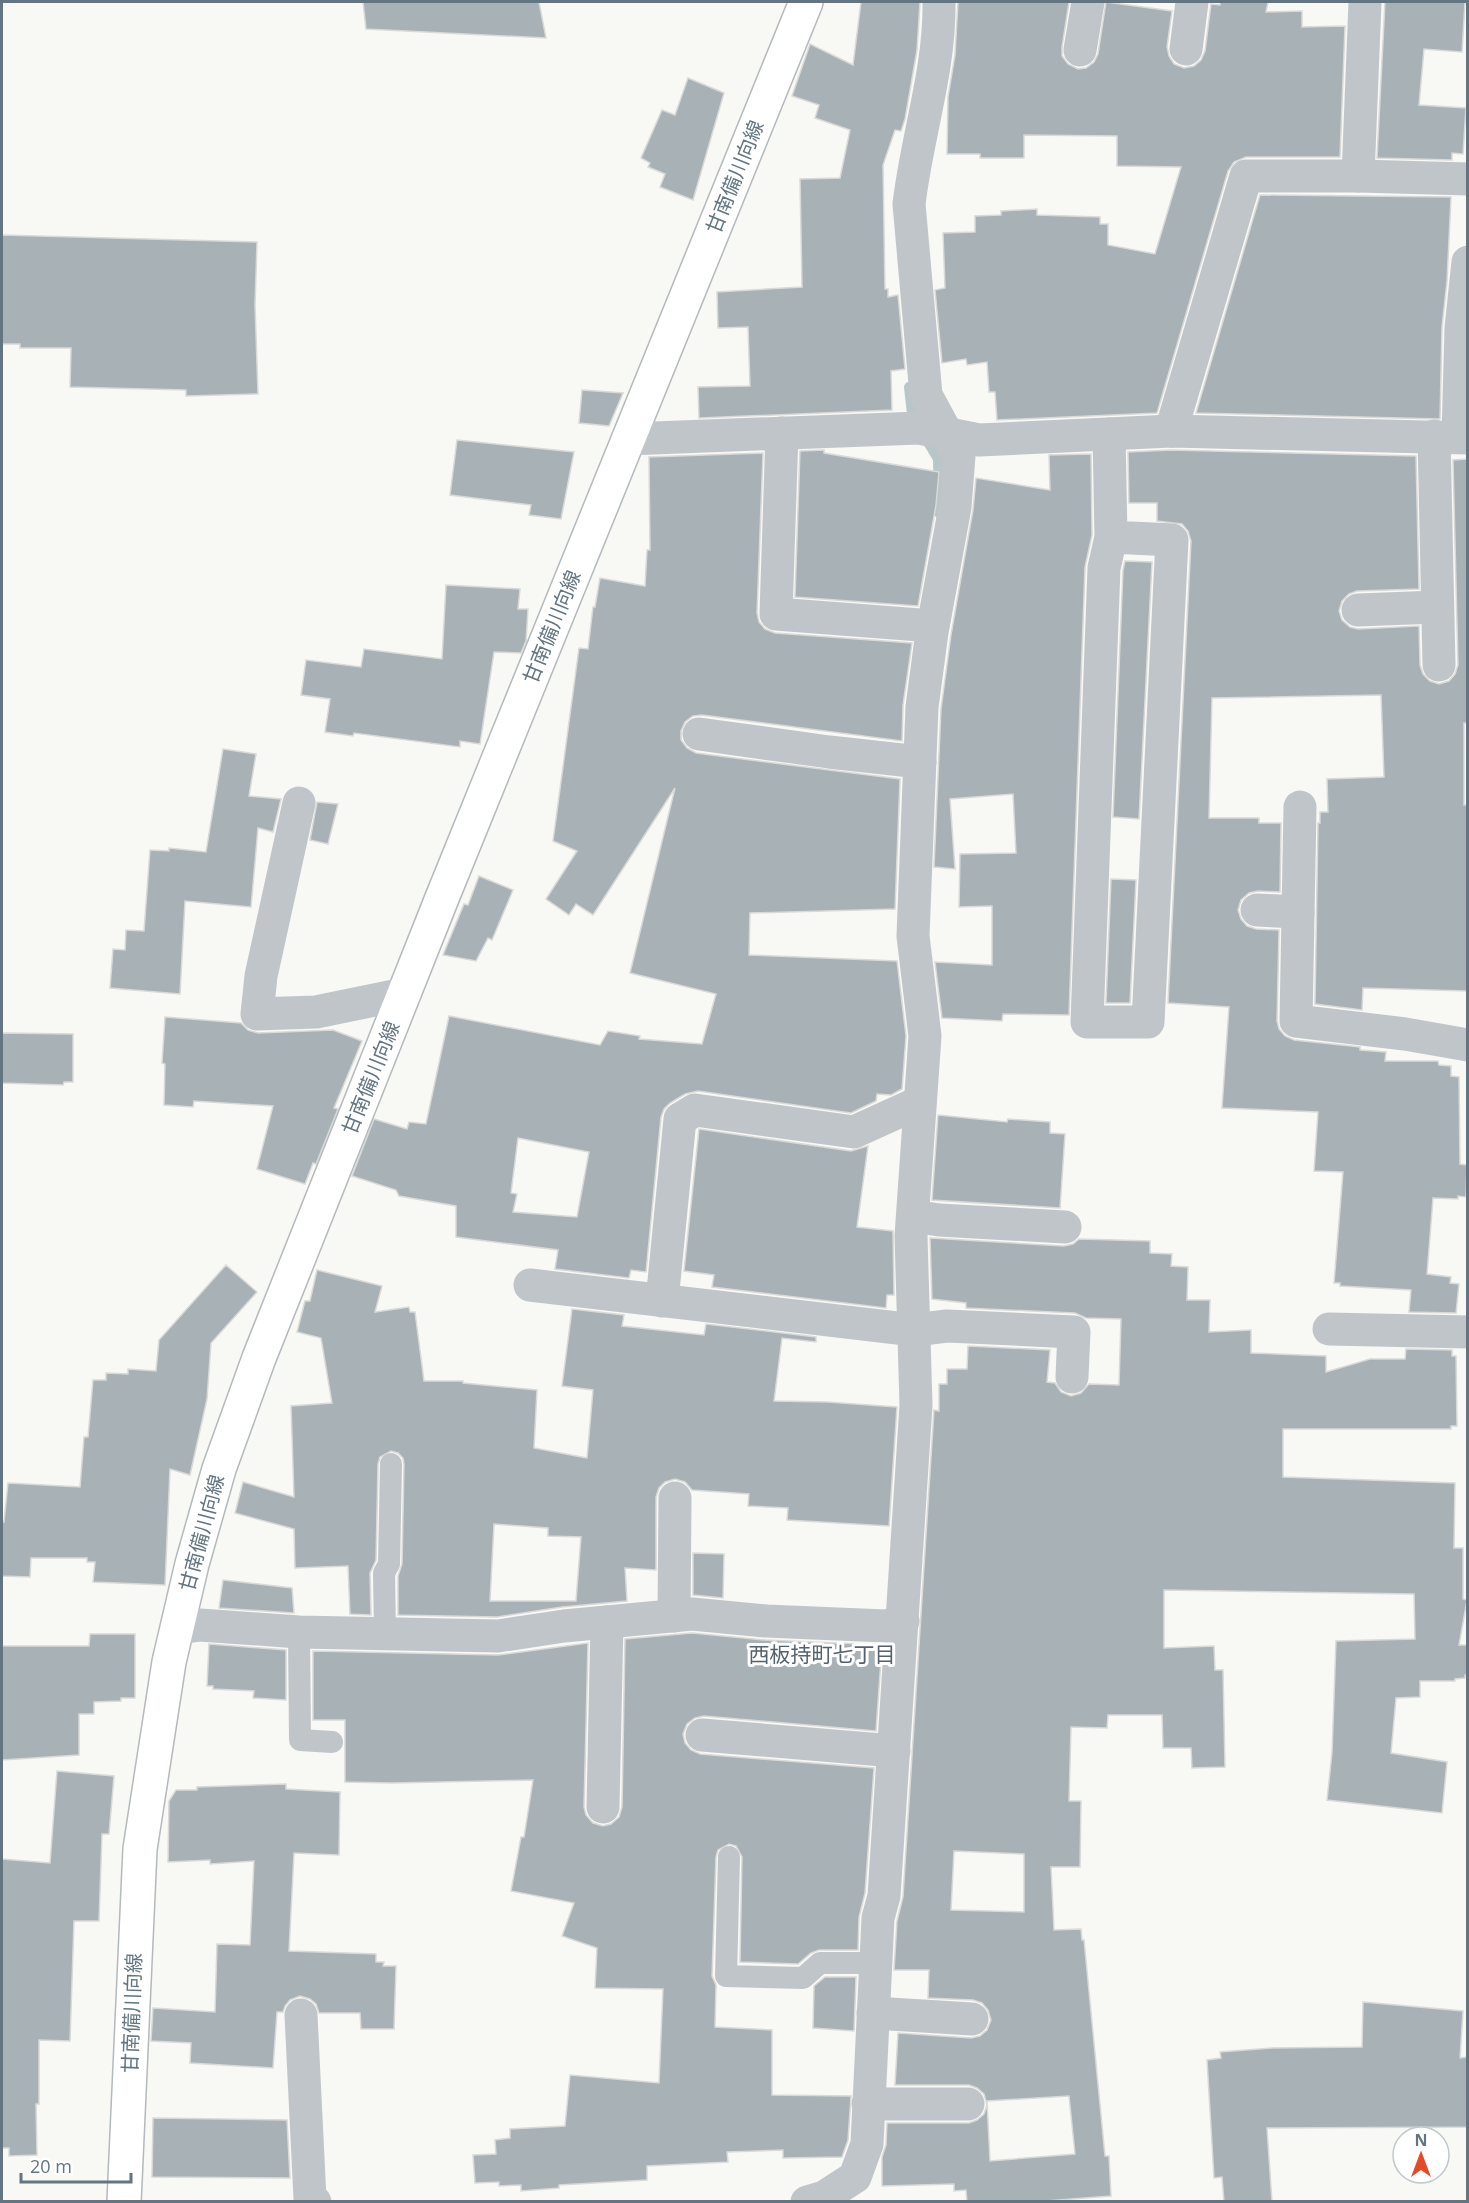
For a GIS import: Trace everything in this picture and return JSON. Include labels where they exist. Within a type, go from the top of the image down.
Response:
[{"type":"main road","name":"甘南備川向線","points":[[124,2202],[140,1849],[170,1662],[192,1564],[236,1418],[404,994],[806,2]]},
{"type":"street","points":[[807,2202],[824,2197],[855,2177],[867,2144],[875,1963],[878,1918],[884,1896],[916,1405],[911,1236],[925,1036],[913,936],[922,707],[933,626],[955,507],[959,456],[926,395],[909,204],[913,172],[931,89],[939,2]]},
{"type":"street","points":[[1080,50],[1088,2]]},
{"type":"street","points":[[1186,49],[1192,2]]},
{"type":"street","points":[[1358,176],[1365,2]]},
{"type":"street","points":[[1171,431],[1246,176],[1467,179]]},
{"type":"street","points":[[1439,665],[1437,608],[1467,262]]},
{"type":"street","points":[[628,439],[919,428],[979,440],[1171,431],[1453,436]]},
{"type":"street","points":[[782,433],[777,614],[933,626]]},
{"type":"street","points":[[1110,434],[1111,537],[1104,568],[1087,1022],[1148,1022],[1172,540],[1111,537]]},
{"type":"street","points":[[1358,610],[1437,608]]},
{"type":"street","points":[[699,734],[829,753],[920,762]]},
{"type":"street","points":[[299,803],[261,975],[257,1014],[316,1012],[404,994]]},
{"type":"street","points":[[1300,807],[1296,1021],[1405,1034],[1467,1045]]},
{"type":"street","points":[[1257,910],[1298,912]]},
{"type":"street","points":[[662,1301],[680,1119],[695,1110],[854,1132],[920,1102]]},
{"type":"street","points":[[913,1216],[939,1220],[1065,1227]]},
{"type":"street","points":[[530,1285],[914,1330],[947,1326],[1074,1332],[1072,1377]]},
{"type":"street","points":[[1329,1329],[1467,1332]]},
{"type":"street","points":[[674,1616],[675,1498]]},
{"type":"street","points":[[178,1628],[200,1624],[299,1632],[498,1636],[692,1614],[766,1622],[886,1626],[903,1621]]},
{"type":"street","points":[[603,1807],[607,1622]]},
{"type":"street","points":[[702,1735],[894,1751]]},
{"type":"street","points":[[873,2013],[972,2019]]},
{"type":"street","points":[[301,2015],[310,2199],[315,2202]]},
{"type":"street","points":[[868,2104],[968,2104]]},
{"type":"lane","points":[[385,1634],[384,1573],[389,1564],[392,1464]]},
{"type":"lane","points":[[299,1632],[300,1740],[332,1742]]},
{"type":"lane","points":[[729,1857],[726,1976],[803,1978],[820,1963],[875,1963]]},
{"type":"building","points":[[363,2],[539,2],[546,38],[366,29]]},
{"type":"building","points":[[861,2],[920,2],[917,50],[905,119],[901,131],[895,130],[883,165],[885,289],[888,289],[888,297],[898,295],[905,369],[891,371],[892,410],[699,418],[698,387],[750,386],[748,327],[718,328],[717,292],[802,287],[800,179],[840,178],[850,130],[815,118],[819,105],[792,96],[810,44],[853,65]]},
{"type":"building","points":[[958,2],[1069,2],[1062,56],[1068,64],[1078,69],[1086,68],[1094,62],[1098,54],[1106,2],[1172,11],[1167,47],[1174,64],[1184,68],[1194,66],[1201,60],[1205,51],[1211,4],[1268,2],[1266,12],[1302,11],[1302,27],[1345,26],[1340,157],[1246,157],[1234,162],[1228,171],[1157,413],[997,420],[995,392],[989,392],[987,362],[967,365],[966,359],[942,363],[935,290],[945,288],[943,233],[975,232],[975,216],[1001,215],[1001,211],[1037,209],[1037,215],[1100,217],[1100,224],[1108,224],[1108,245],[1155,254],[1181,167],[1117,166],[1117,136],[1024,135],[1024,158],[980,158],[980,154],[947,154],[948,97],[955,55]]},
{"type":"building","points":[[1385,2],[1465,2],[1462,52],[1424,49],[1419,105],[1466,108],[1463,154],[1452,153],[1452,160],[1377,158]]},
{"type":"building","points":[[688,78],[724,93],[693,200],[660,187],[665,174],[648,167],[650,163],[641,158],[662,110],[675,115]]},
{"type":"building","points":[[1260,195],[1451,197],[1447,281],[1442,327],[1440,419],[1196,413]]},
{"type":"building","points":[[2,235],[257,242],[255,305],[258,394],[186,396],[186,390],[70,387],[71,348],[20,348],[20,344],[2,344]]},
{"type":"building","points":[[582,390],[623,393],[609,426],[579,423]]},
{"type":"building","points":[[457,440],[574,452],[561,519],[529,515],[531,505],[450,495]]},
{"type":"building","points":[[824,450],[824,453],[939,472],[936,505],[918,606],[795,597],[800,451]]},
{"type":"building","points":[[1171,450],[1416,456],[1419,589],[1357,591],[1349,594],[1342,601],[1339,611],[1342,620],[1350,627],[1358,629],[1419,626],[1420,665],[1423,674],[1430,681],[1439,684],[1449,681],[1458,665],[1453,460],[1467,459],[1467,723],[1464,723],[1464,805],[1467,805],[1467,991],[1363,988],[1362,1010],[1315,1004],[1318,823],[1320,823],[1320,812],[1328,812],[1327,779],[1384,777],[1381,695],[1212,698],[1209,818],[1259,818],[1259,823],[1281,823],[1280,892],[1249,893],[1241,900],[1238,910],[1247,926],[1256,929],[1279,930],[1277,1021],[1279,1029],[1285,1036],[1294,1040],[1386,1052],[1385,1061],[1438,1061],[1439,1065],[1451,1066],[1451,1076],[1459,1077],[1460,1164],[1467,1165],[1466,1197],[1433,1198],[1427,1274],[1451,1277],[1450,1283],[1459,1284],[1456,1313],[1409,1312],[1411,1290],[1340,1286],[1340,1283],[1334,1283],[1343,1172],[1314,1171],[1318,1112],[1222,1108],[1229,1007],[1168,1003],[1191,541],[1188,531],[1182,524],[1157,521],[1157,503],[1129,503],[1128,452]]},
{"type":"building","points":[[763,453],[757,613],[759,622],[765,629],[775,633],[912,643],[903,705],[902,741],[702,715],[693,716],[685,722],[681,731],[681,740],[687,748],[696,753],[900,779],[895,909],[750,913],[749,955],[897,961],[906,1036],[902,1089],[891,1095],[877,1094],[876,1101],[851,1113],[698,1091],[685,1094],[670,1103],[664,1109],[661,1117],[646,1272],[631,1270],[629,1278],[555,1269],[558,1250],[456,1237],[456,1206],[399,1196],[396,1190],[352,1176],[374,1119],[407,1129],[409,1122],[426,1124],[449,1016],[600,1045],[608,1031],[640,1036],[639,1039],[702,1044],[716,994],[630,973],[675,788],[593,915],[576,904],[569,915],[546,899],[577,851],[553,841],[579,648],[588,649],[593,607],[595,607],[600,578],[645,586],[647,550],[650,550],[649,457]],"holes":[[[518,1138],[589,1152],[577,1217],[513,1212],[517,1194],[511,1193]]]},
{"type":"building","points":[[1091,454],[1092,535],[1085,567],[1069,1015],[1003,1014],[1002,1021],[942,1018],[935,962],[992,965],[992,906],[959,907],[960,854],[1016,853],[1013,794],[950,799],[955,869],[934,867],[941,709],[951,635],[973,510],[976,478],[1050,490],[1049,455]]},
{"type":"building","points":[[1125,561],[1152,562],[1139,819],[1113,817]]},
{"type":"building","points":[[446,585],[520,589],[518,609],[528,609],[526,641],[521,653],[494,652],[480,744],[460,741],[460,747],[354,733],[353,736],[325,732],[330,699],[301,695],[306,660],[361,667],[364,649],[442,659]]},
{"type":"building","points":[[223,749],[256,754],[249,796],[281,799],[273,832],[258,828],[251,907],[185,901],[180,994],[110,988],[113,949],[125,950],[126,930],[144,931],[150,850],[169,851],[169,848],[206,852]]},
{"type":"building","points":[[317,802],[338,804],[328,844],[310,840]]},
{"type":"building","points":[[479,876],[513,890],[492,940],[488,938],[476,961],[443,955],[464,904],[468,905]]},
{"type":"building","points":[[1111,879],[1136,880],[1130,1003],[1106,1003]]},
{"type":"building","points":[[165,1017],[241,1023],[248,1030],[258,1033],[333,1030],[362,1041],[334,1108],[338,1109],[316,1164],[313,1163],[305,1184],[257,1169],[273,1106],[194,1101],[193,1107],[164,1105],[165,1064],[162,1063]]},
{"type":"building","points":[[2,1033],[73,1034],[73,1082],[64,1082],[63,1085],[2,1083]]},
{"type":"building","points":[[938,1115],[1007,1122],[1008,1119],[1050,1122],[1050,1133],[1065,1134],[1060,1208],[932,1200]]},
{"type":"building","points":[[699,1129],[851,1151],[868,1146],[857,1227],[893,1231],[894,1295],[887,1295],[886,1308],[712,1287],[714,1275],[684,1271]]},
{"type":"building","points":[[930,1238],[1064,1246],[1073,1244],[1079,1239],[1150,1241],[1150,1253],[1172,1254],[1171,1266],[1188,1267],[1187,1300],[1210,1300],[1209,1332],[1251,1330],[1251,1353],[1326,1356],[1326,1372],[1370,1359],[1405,1359],[1406,1349],[1452,1350],[1452,1356],[1456,1356],[1457,1426],[1451,1426],[1451,1429],[1283,1429],[1283,1477],[1455,1483],[1454,1548],[1463,1548],[1463,1599],[1467,1600],[1459,1645],[1467,1645],[1467,1675],[1455,1681],[1420,1681],[1420,1697],[1396,1698],[1391,1753],[1447,1762],[1442,1813],[1327,1800],[1332,1753],[1336,1641],[1415,1639],[1414,1594],[1164,1590],[1164,1648],[1214,1646],[1215,1670],[1223,1670],[1225,1767],[1192,1768],[1191,1748],[1163,1748],[1162,1715],[1108,1715],[1107,1728],[1071,1727],[1069,1801],[1081,1801],[1080,1867],[1051,1867],[1054,1930],[1081,1929],[1082,1940],[1084,1940],[1105,2156],[1109,2156],[1111,2196],[1032,2202],[967,2202],[966,2190],[954,2191],[954,2184],[882,2186],[882,2157],[886,2145],[887,2123],[969,2123],[984,2114],[987,2105],[984,2094],[969,2085],[895,2085],[898,2033],[971,2038],[980,2036],[987,2030],[991,2020],[988,2010],[982,2003],[973,2000],[928,1998],[929,1970],[894,1970],[897,1921],[903,1897],[934,1410],[939,1411],[939,1384],[947,1384],[947,1369],[967,1369],[968,1346],[1050,1350],[1047,1382],[1055,1383],[1061,1392],[1071,1396],[1081,1393],[1089,1384],[1119,1385],[1121,1319],[1086,1318],[1075,1313],[966,1308],[966,1303],[932,1299]],"holes":[[[954,1851],[1024,1854],[1024,1912],[951,1910]],[[1069,2096],[1075,2154],[990,2161],[987,2101]]]},
{"type":"building","points":[[226,1265],[257,1292],[211,1343],[207,1399],[190,1475],[170,1469],[165,1585],[93,1582],[95,1562],[87,1562],[87,1558],[31,1558],[30,1577],[2,1576],[2,1521],[4,1522],[8,1483],[80,1487],[84,1437],[88,1437],[93,1380],[106,1380],[106,1373],[128,1374],[128,1369],[156,1371],[159,1340]]},
{"type":"building","points":[[317,1270],[382,1286],[375,1312],[409,1307],[410,1312],[415,1312],[424,1381],[463,1381],[463,1383],[537,1390],[534,1448],[587,1458],[593,1390],[562,1386],[572,1309],[624,1315],[622,1326],[704,1335],[706,1324],[816,1337],[816,1342],[782,1338],[774,1401],[897,1407],[889,1526],[787,1520],[788,1508],[748,1506],[749,1494],[692,1490],[685,1482],[675,1479],[665,1482],[659,1488],[656,1497],[656,1570],[625,1568],[627,1601],[562,1607],[497,1617],[398,1615],[398,1576],[402,1564],[404,1464],[403,1458],[398,1453],[391,1451],[380,1457],[378,1464],[376,1560],[370,1573],[371,1615],[350,1614],[348,1566],[295,1568],[294,1529],[235,1513],[243,1482],[294,1497],[291,1406],[332,1403],[321,1338],[297,1332],[305,1301],[310,1301]],"holes":[[[494,1524],[548,1528],[548,1536],[581,1537],[576,1601],[490,1601]]]},
{"type":"building","points":[[693,1553],[724,1554],[723,1598],[693,1595]]},
{"type":"building","points":[[223,1580],[292,1588],[294,1613],[219,1608]]},
{"type":"building","points":[[692,1633],[765,1640],[882,1645],[876,1731],[704,1716],[695,1718],[687,1724],[683,1734],[685,1743],[691,1750],[700,1754],[874,1768],[865,1893],[859,1917],[858,1950],[819,1950],[811,1953],[798,1964],[740,1962],[742,1857],[736,1846],[729,1844],[718,1850],[716,1857],[712,1976],[716,1985],[715,2027],[772,2030],[772,2095],[851,2096],[848,2140],[842,2157],[783,2158],[783,2150],[727,2152],[728,2162],[647,2166],[647,2180],[559,2185],[559,2188],[521,2191],[521,2185],[499,2186],[499,2182],[475,2183],[473,2155],[496,2154],[495,2140],[510,2138],[510,2129],[565,2126],[570,2075],[659,2083],[663,1989],[595,1988],[597,1948],[562,1936],[574,1903],[511,1891],[521,1837],[524,1837],[533,1780],[345,1782],[345,1720],[313,1720],[313,1651],[498,1655],[588,1643],[584,1807],[586,1815],[593,1823],[603,1826],[611,1824],[619,1817],[622,1807],[625,1639]]},
{"type":"building","points":[[90,1634],[135,1634],[135,1698],[94,1702],[94,1714],[79,1714],[79,1755],[2,1760],[2,1646],[89,1646]]},
{"type":"building","points":[[209,1644],[286,1650],[286,1700],[253,1698],[254,1691],[213,1689],[213,1686],[207,1686]]},
{"type":"building","points":[[57,1771],[114,1776],[109,1834],[102,1834],[99,1921],[74,1921],[70,2041],[39,2040],[39,2104],[36,2104],[37,2155],[9,2156],[9,2148],[2,2148],[2,1859],[50,1863]]},
{"type":"building","points":[[286,1784],[286,1789],[340,1792],[339,1855],[294,1853],[289,1951],[376,1954],[376,1962],[384,1962],[383,1966],[396,1966],[394,2029],[361,2029],[360,2013],[319,2013],[316,2004],[300,1996],[290,2000],[283,2012],[277,2012],[273,2068],[190,2063],[191,2043],[151,2041],[153,2008],[215,2012],[217,1944],[250,1945],[254,1861],[210,1864],[210,1860],[168,1862],[169,1801],[176,1790],[197,1790],[197,1787]]},
{"type":"building","points":[[825,1977],[856,1977],[854,2031],[813,2028],[814,1986]]},
{"type":"building","points":[[1363,2002],[1463,2011],[1460,2058],[1467,2057],[1467,2127],[1391,2125],[1391,2127],[1267,2128],[1272,2202],[1224,2202],[1222,2177],[1214,2178],[1207,2060],[1221,2058],[1220,2052],[1272,2048],[1362,2047]]},
{"type":"building","points":[[153,2118],[287,2120],[290,2178],[152,2177]]},
{"type":"waterway","points":[[909,387],[912,414],[917,423]]},
{"type":"waterway","points":[[925,437],[938,459],[939,513]]},
{"type":"district","name":"西板持町七丁目","points":[[822,1655]]}]
